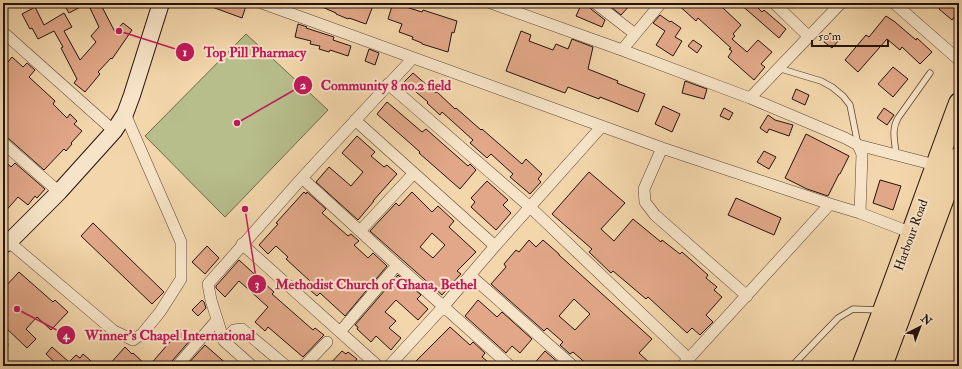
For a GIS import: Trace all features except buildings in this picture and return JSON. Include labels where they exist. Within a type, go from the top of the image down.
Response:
[{"type":"highway","name":"Harbour Road","points":[[862,366],[884,310],[935,165],[959,103]]},
{"type":"highway","name":"Harbour Road","points":[[882,366],[959,157]]},
{"type":"street","points":[[125,114],[180,242],[181,279],[160,312],[142,334],[133,340],[114,331],[6,244],[59,192],[114,131],[125,114],[161,3]]},
{"type":"street","points":[[262,3],[662,148],[860,213],[912,233]]},
{"type":"street","points":[[493,3],[750,98],[858,144],[935,165]]},
{"type":"street","points":[[595,3],[635,34]]},
{"type":"street","points":[[622,50],[661,3]]},
{"type":"street","points":[[774,3],[808,36]]},
{"type":"street","points":[[750,98],[841,3]]},
{"type":"street","points":[[894,3],[959,60]]},
{"type":"street","points":[[3,32],[114,131]]},
{"type":"street","points":[[252,366],[224,341],[211,300],[208,284],[242,244],[413,58]]},
{"type":"street","points":[[388,84],[530,207],[686,362],[830,204]]},
{"type":"street","points":[[355,120],[495,246]]},
{"type":"street","points":[[390,366],[602,126]]},
{"type":"street","points":[[3,143],[59,192]]},
{"type":"street","points":[[858,144],[862,154],[860,213]]},
{"type":"street","points":[[662,148],[644,189],[645,202],[655,215],[747,296]]},
{"type":"street","points":[[360,231],[414,173]]},
{"type":"street","points":[[302,178],[506,365]]},
{"type":"street","points":[[242,244],[378,366]]},
{"type":"street","points":[[340,332],[397,265]]},
{"type":"street","points":[[470,275],[573,366]]},
{"type":"street","points":[[177,366],[217,320]]},
{"type":"street","points":[[224,341],[234,330],[242,329],[286,366]]},
{"type":"street","points":[[304,366],[327,342]]},
{"type":"lane","points":[[778,68],[821,80],[843,96],[850,105],[858,144]]},
{"type":"lane","points":[[896,154],[894,125],[930,73]]},
{"type":"lane","points":[[792,366],[838,318],[853,309],[884,310]]},
{"type":"lane","points":[[3,343],[5,345],[3,348]]},
{"type":"green space","points":[[246,34],[328,110],[225,217],[145,136]]},
{"type":"place","name":"Top Pill Pharmacy","points":[[119,31]]},
{"type":"place","name":"Community 8 no.2 field","points":[[237,123]]},
{"type":"place","name":"Methodist Church of Ghana, Bethel","points":[[245,209]]},
{"type":"place","name":"Winner's Chapel International","points":[[17,309]]}]
